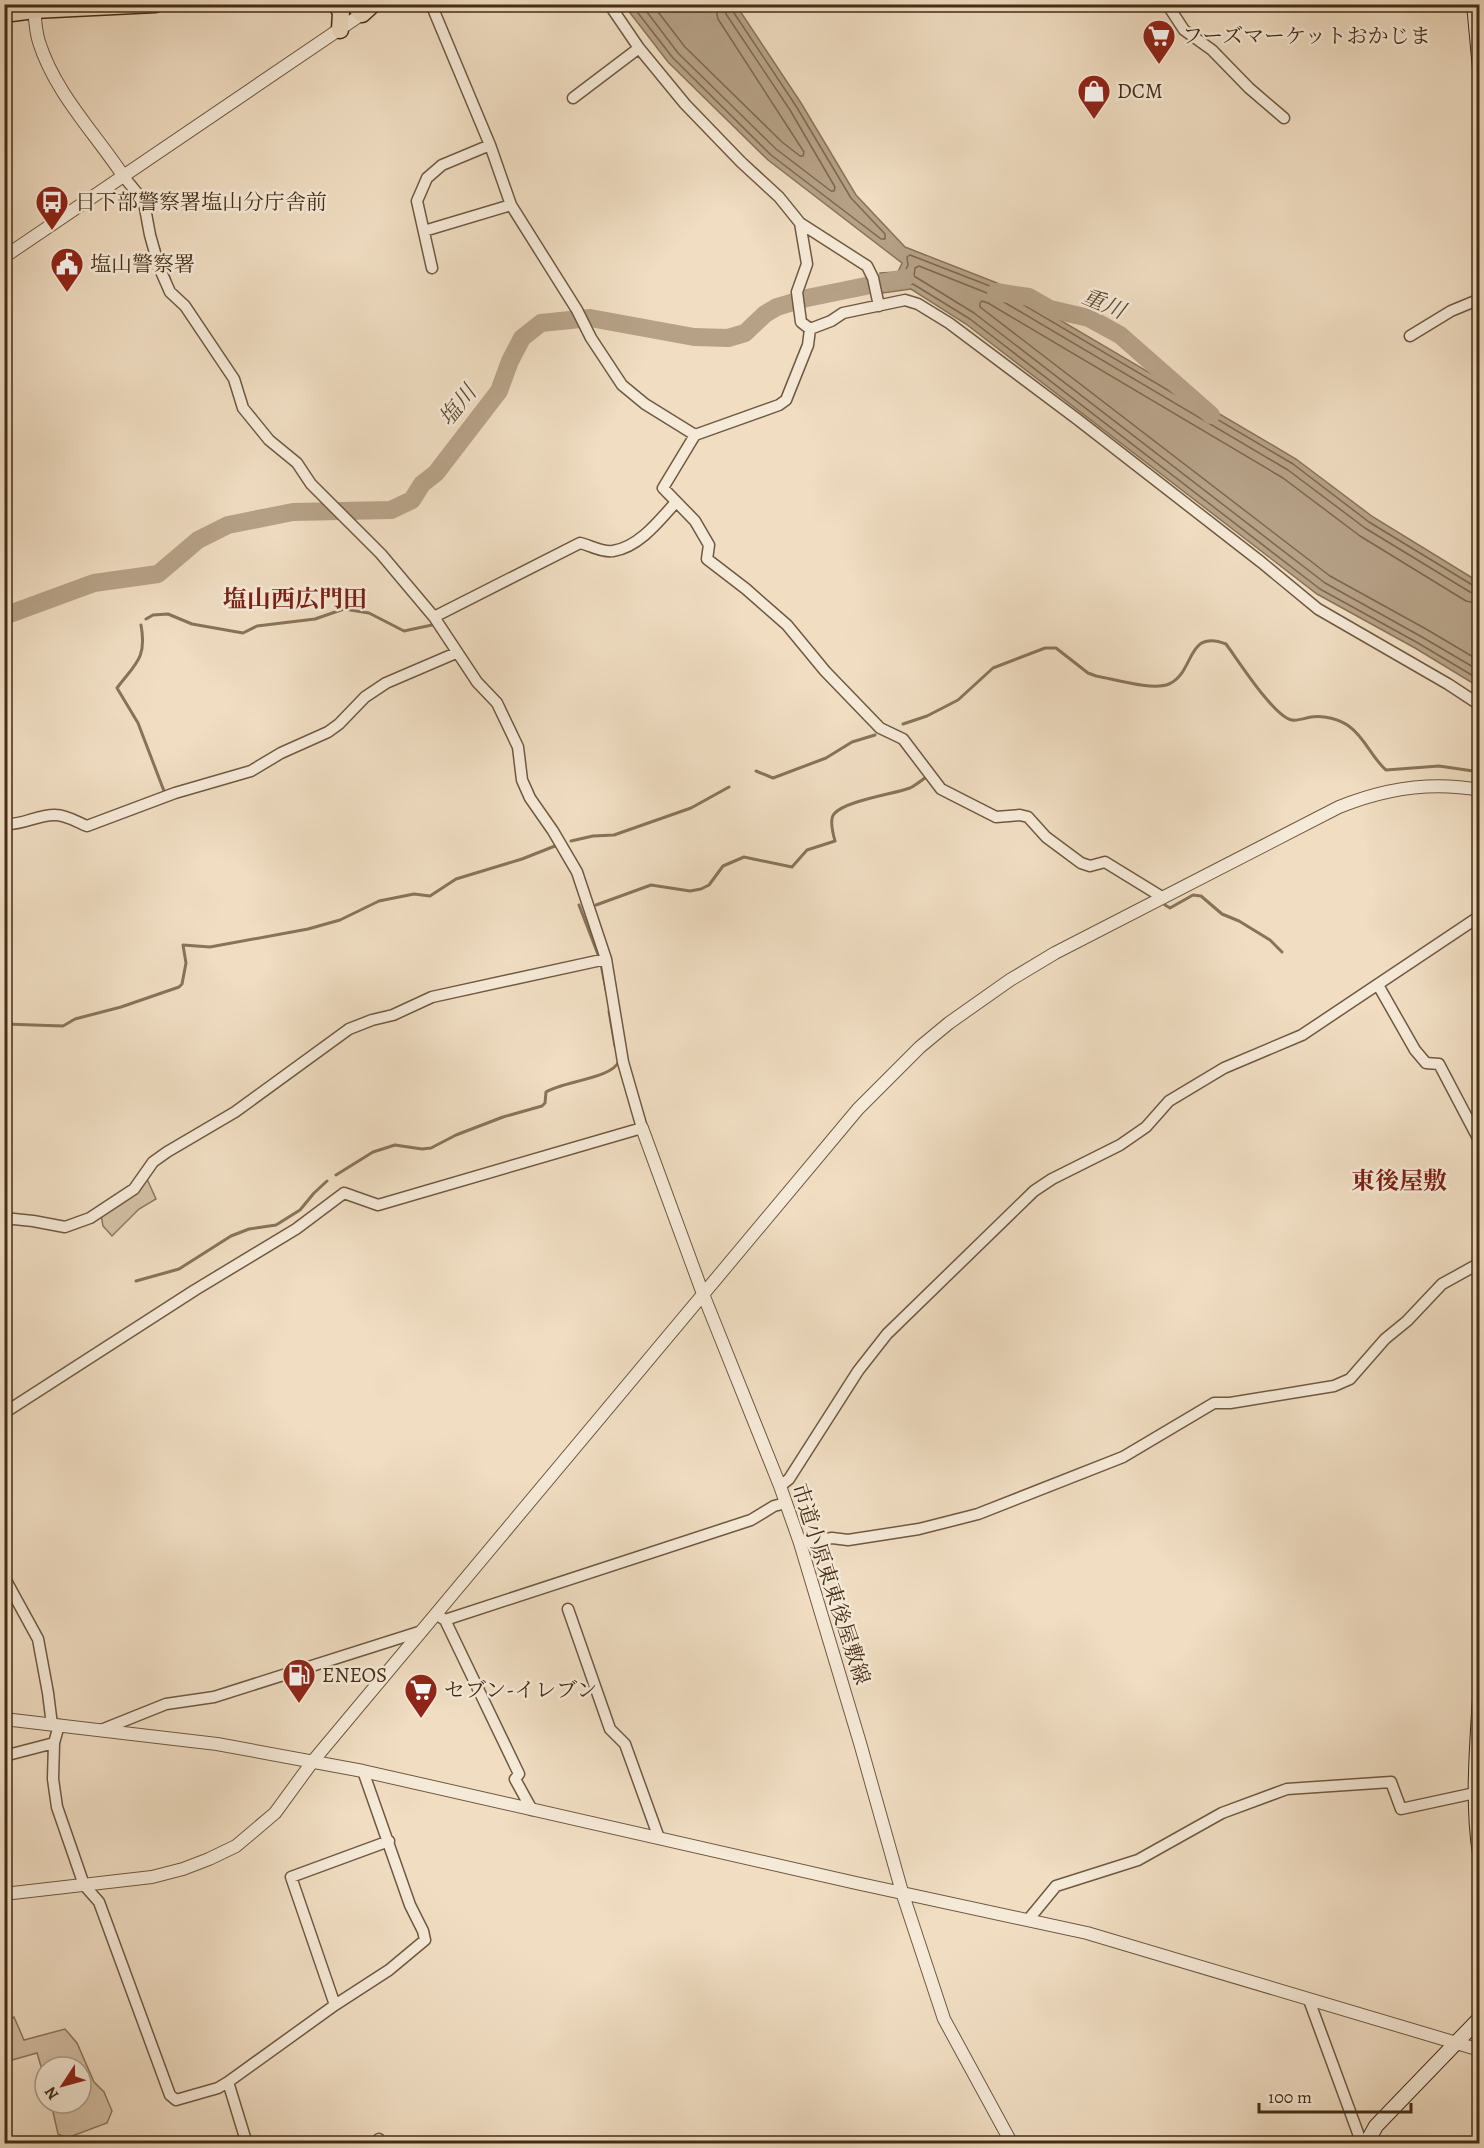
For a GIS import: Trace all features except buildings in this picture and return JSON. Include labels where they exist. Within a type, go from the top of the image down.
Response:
[{"type":"main road","points":[[4,14],[34,7],[155,4]]},
{"type":"main road","points":[[336,4],[341,12],[340,30]]},
{"type":"main road","points":[[1474,4],[1479,69]]},
{"type":"main road","points":[[1479,1697],[1475,1793],[1479,1854]]},
{"type":"main road","points":[[1364,2144],[1376,2126],[1479,2018]]},
{"type":"street","points":[[431,4],[490,146],[511,205],[577,309],[591,338],[622,385],[645,404],[695,435]]},
{"type":"street","points":[[609,4],[639,48],[686,104],[741,162],[779,197],[800,223],[867,266],[873,278],[879,306]]},
{"type":"street","points":[[1167,4],[1184,30],[1212,50],[1249,88],[1284,118]]},
{"type":"street","points":[[4,1413],[195,1290],[296,1229],[344,1193],[378,1205],[642,1128],[577,872],[530,798],[522,780],[518,747],[497,703],[477,682],[434,617],[381,554],[310,484],[297,463],[269,440],[243,408],[234,379],[185,306],[170,292],[159,267],[142,199],[55,78],[38,40],[34,7]]},
{"type":"street","points":[[4,257],[340,30],[363,8]]},
{"type":"street","points":[[573,98],[639,48]]},
{"type":"street","points":[[432,268],[417,201],[427,178],[442,165],[490,146]]},
{"type":"street","points":[[424,231],[511,205]]},
{"type":"street","points":[[800,223],[807,264],[797,292],[808,345],[792,389],[786,400],[779,405],[695,435],[663,488],[695,521],[709,545],[707,559],[787,625],[825,671],[880,728],[903,739],[941,789],[996,817],[1020,815],[1028,817],[1047,837],[1081,864],[1090,866],[1105,862],[1162,897]]},
{"type":"street","points":[[1410,336],[1451,311],[1479,299]]},
{"type":"street","points":[[805,325],[831,321],[843,313],[904,300],[918,304],[949,323],[1150,476],[1318,609],[1448,684],[1479,705]]},
{"type":"street","points":[[434,617],[580,543],[611,552],[628,546],[651,530],[676,502]]},
{"type":"street","points":[[4,824],[13,825],[54,814],[63,815],[87,826],[175,793],[251,771],[281,753],[328,732],[365,697],[386,683],[456,653]]},
{"type":"street","points":[[4,1894],[152,1877],[183,1869],[236,1846],[275,1813],[313,1761],[422,1631],[441,1617],[703,1294],[858,1108],[920,1047],[949,1023],[1010,980],[1055,953],[1339,807],[1361,798],[1403,789],[1434,786],[1479,790]]},
{"type":"street","points":[[780,1486],[789,1479],[858,1371],[887,1334],[1034,1191],[1052,1179],[1120,1145],[1146,1127],[1168,1101],[1224,1068],[1302,1035],[1479,916]]},
{"type":"street","points":[[4,1218],[65,1227],[90,1218],[134,1189],[153,1162],[235,1112],[349,1029],[393,1015],[432,997],[601,960]]},
{"type":"street","points":[[1378,985],[1415,1050],[1426,1063],[1439,1064],[1479,1142]]},
{"type":"street","name":"市道小原東東後屋敷線","points":[[642,1128],[703,1294],[780,1486],[800,1543],[902,1892],[944,2019],[1012,2144]]},
{"type":"street","points":[[800,1543],[832,1538],[848,1540],[919,1529],[978,1514],[1123,1458],[1214,1403],[1230,1403],[1334,1386],[1350,1379],[1385,1339],[1407,1321],[1442,1284],[1479,1263]]},
{"type":"street","points":[[441,1617],[751,1520],[774,1506],[786,1503]]},
{"type":"street","points":[[4,1576],[38,1639],[55,1725],[53,1779],[57,1807],[84,1885],[99,1902],[170,2095],[176,2100],[218,2088],[228,2082],[335,2005],[389,1970],[425,1940],[410,1905],[363,1771]]},
{"type":"street","points":[[568,1609],[610,1729],[625,1744],[659,1838]]},
{"type":"street","points":[[441,1617],[519,1774],[515,1779],[532,1810]]},
{"type":"street","points":[[101,1730],[166,1704],[214,1696],[422,1631]]},
{"type":"street","points":[[4,1719],[217,1744],[313,1761],[1087,1933],[1479,2050]]},
{"type":"street","points":[[4,1756],[54,1743]]},
{"type":"street","points":[[1028,1920],[1056,1886],[1138,1860],[1222,1813],[1287,1789],[1391,1782],[1401,1809],[1475,1793]]},
{"type":"street","points":[[335,2005],[291,1877],[389,1841]]},
{"type":"street","points":[[1309,2000],[1364,2144]]},
{"type":"street","points":[[228,2082],[247,2144]]},
{"type":"shaded area","points":[[147,1179],[156,1199],[139,1209],[112,1236],[103,1226],[101,1215]]},
{"type":"shaded area","points":[[14,2017],[24,2040],[65,2029],[77,2043],[82,2055],[38,2055],[37,2053],[5,2062],[5,2022]]},
{"type":"shaded area","points":[[93,2080],[104,2092],[112,2111],[107,2123],[67,2138],[58,2134],[54,2115],[93,2115]]},
{"type":"water","points":[[624,5],[736,5],[801,103],[856,195],[905,247],[997,283],[1296,459],[1373,517],[1479,582],[1479,687],[1415,648],[1317,594],[966,324],[911,289],[883,293],[880,273],[898,272],[902,263],[768,160],[668,62]]},
{"type":"waterway","points":[[158,246],[170,280]]},
{"type":"waterway","name":"塩川","points":[[4,616],[94,583],[158,574],[198,540],[228,525],[293,512],[391,510],[412,500],[422,484],[436,473],[499,391],[510,361],[522,338],[541,323],[590,318],[694,337],[728,338],[745,333],[765,314],[777,307],[807,298],[905,278]]},
{"type":"waterway","name":"重川","points":[[996,292],[1029,297],[1050,309],[1089,318],[1120,335],[1211,415]]},
{"type":"waterway","points":[[146,619],[153,615],[168,614],[192,624],[243,633],[257,626],[315,619],[344,609],[369,613],[404,631],[432,625]]},
{"type":"waterway","points":[[141,625],[141,653],[135,666],[117,688],[138,723],[164,791]]},
{"type":"waterway","points":[[903,724],[927,716],[958,700],[993,668],[1045,648],[1056,648],[1088,673],[1096,676],[1143,685],[1162,686],[1177,678],[1197,647],[1204,642],[1213,641],[1226,644],[1266,699],[1284,717],[1292,720],[1321,717],[1341,722],[1355,732],[1386,770],[1439,766],[1480,772]]},
{"type":"waterway","points":[[756,771],[773,778],[826,758],[852,742],[875,735]]},
{"type":"waterway","points":[[596,905],[651,885],[690,891],[701,889],[709,885],[723,866],[744,857],[792,867],[807,850],[835,841],[832,820],[839,809],[910,788],[926,777],[928,779]]},
{"type":"waterway","points":[[571,841],[593,836],[614,835],[691,808],[729,787]]},
{"type":"waterway","points":[[4,1024],[63,1026],[75,1019],[121,1007],[179,987],[182,984],[186,963],[183,945],[210,947],[308,929],[340,920],[379,901],[414,894],[430,896],[456,879],[522,859],[555,846]]},
{"type":"waterway","points":[[1165,905],[1170,908],[1193,895],[1201,896],[1222,914],[1239,921],[1270,940],[1282,952]]},
{"type":"waterway","points":[[579,905],[599,957]]},
{"type":"waterway","points":[[601,964],[606,990]]},
{"type":"waterway","points":[[609,1011],[615,1046]]},
{"type":"waterway","points":[[336,1175],[373,1152],[395,1145],[431,1148],[456,1135],[503,1117],[542,1106],[545,1103],[546,1092],[607,1072],[619,1061]]},
{"type":"waterway","points":[[136,1281],[179,1269],[231,1236],[249,1229],[276,1225],[300,1210],[327,1181]]},
{"type":"place","name":"フーズマーケットおかじま","points":[[1159,65]]},
{"type":"place","name":"DCM","points":[[1094,120]]},
{"type":"place","name":"日下部警察署塩山分庁舎前","points":[[52,231]]},
{"type":"place","name":"塩山警察署","points":[[67,293]]},
{"type":"place","name":"ENEOS","points":[[299,1704]]},
{"type":"place","name":"セブン-イレブン","points":[[421,1719]]},
{"type":"district","name":"塩山西広門田","points":[[295,599]]},
{"type":"district","name":"東後屋敷","points":[[1399,1181]]}]
